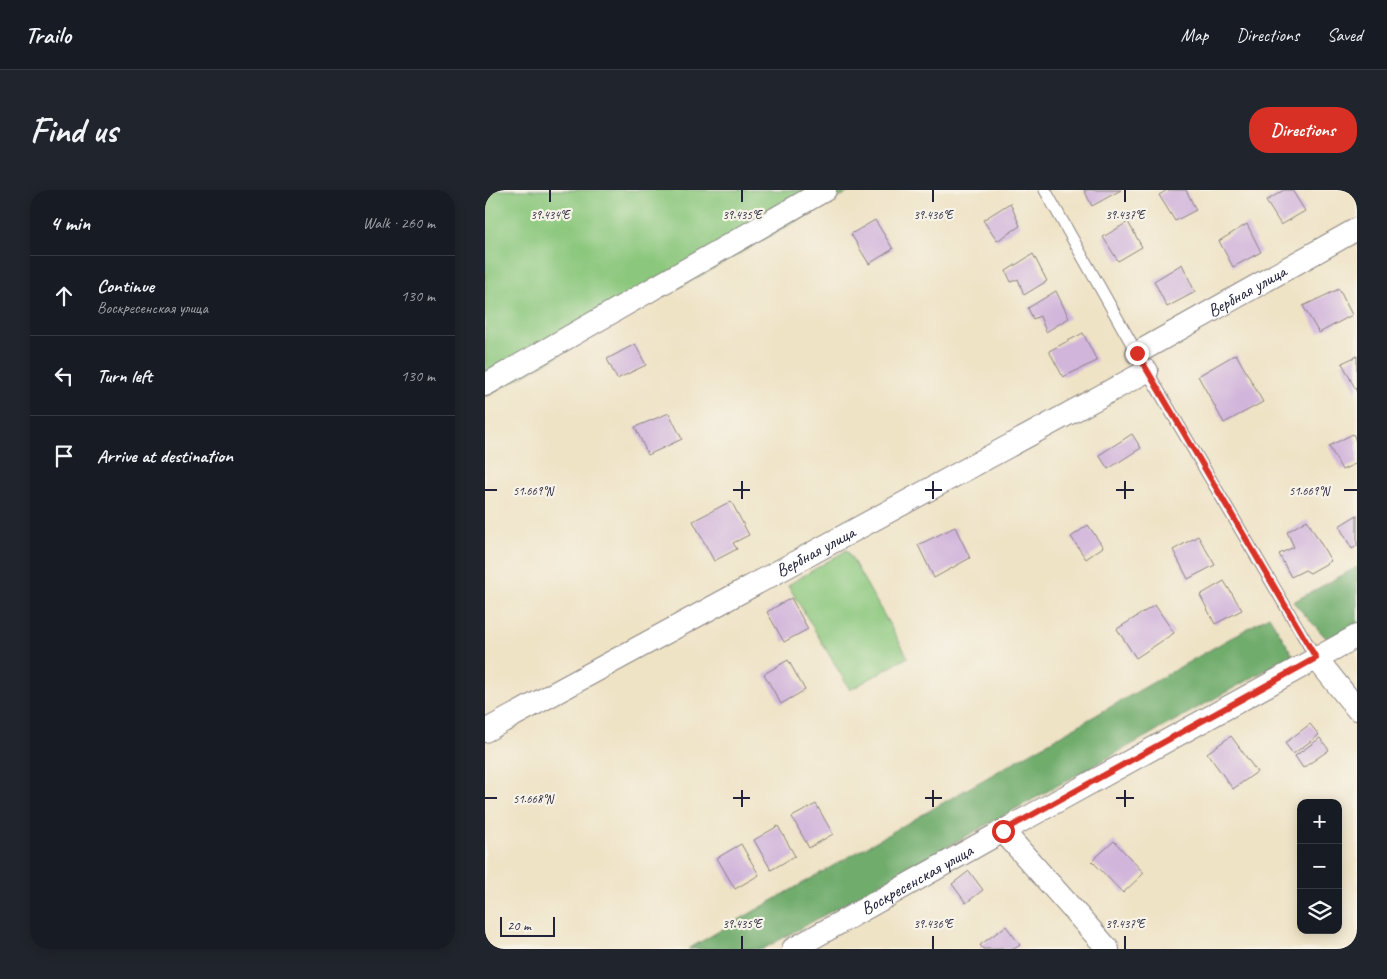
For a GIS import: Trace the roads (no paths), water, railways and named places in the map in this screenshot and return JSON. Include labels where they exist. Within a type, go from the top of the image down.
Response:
[{"type":"street","points":[[485,385],[825,190]]},
{"type":"street","name":"Вербная улица","points":[[485,731],[1142,362],[1357,230]]},
{"type":"street","name":"Воскресенская улица","points":[[793,949],[1357,636]]},
{"type":"street","points":[[1316,658],[1357,709]]},
{"type":"street","points":[[1003,831],[1108,949]]},
{"type":"lane","points":[[1045,190],[1142,362],[1316,658]]}]
